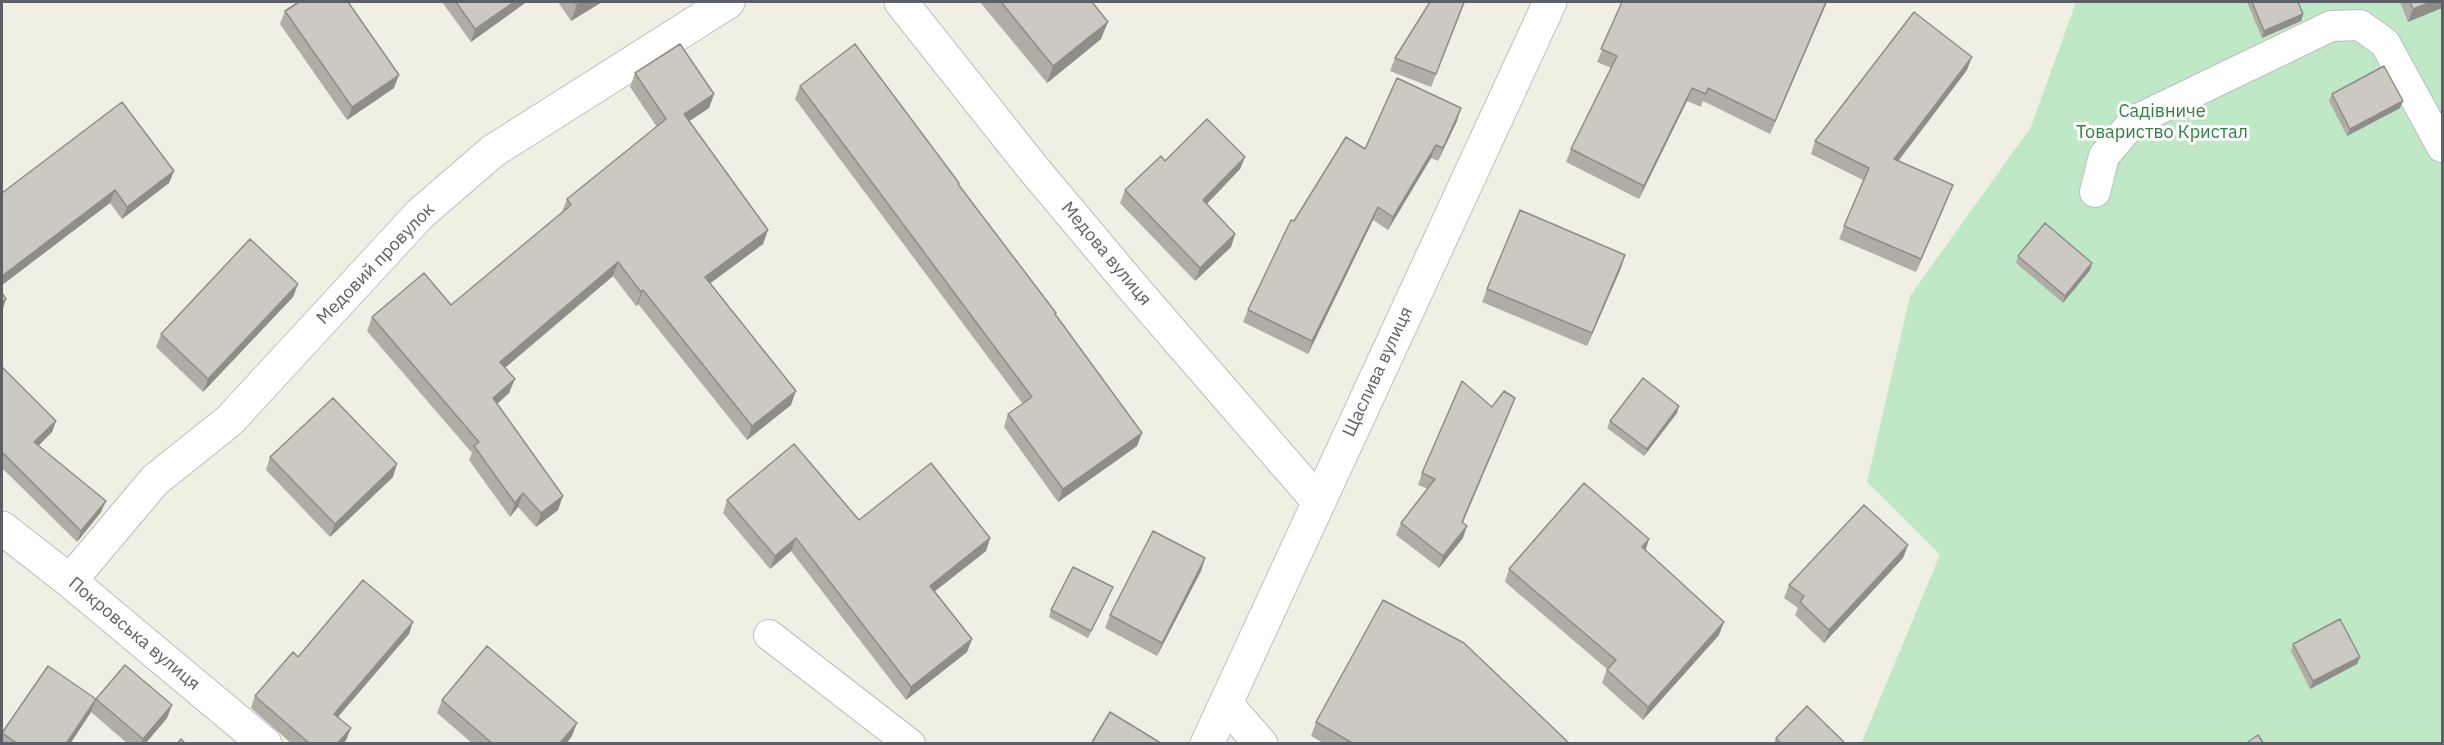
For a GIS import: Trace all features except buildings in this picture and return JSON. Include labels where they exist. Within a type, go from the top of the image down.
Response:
[{"type":"street","name":"Медовий провулок","points":[[70,580],[155,480],[229,421],[420,214],[493,151],[728,2]]},
{"type":"street","name":"Медова вулиця","points":[[901,2],[1040,176],[1136,291],[1318,501]]},
{"type":"street","name":"Щаслива вулиця","points":[[1207,744],[1550,2]]},
{"type":"street","name":"Покровська вулиця","points":[[2,528],[70,580],[265,744]]},
{"type":"street","points":[[1226,704],[1261,744]]},
{"type":"lane","points":[[2095,192],[2104,156],[2134,121],[2331,26],[2360,25],[2385,43],[2442,147]]},
{"type":"lane","points":[[769,635],[910,744]]},
{"type":"green space","name":"Садівниче Товариство Кристал","points":[[2076,2],[2442,2],[2442,743],[1861,744],[1940,555],[1867,482],[1910,296],[2031,127]]}]
